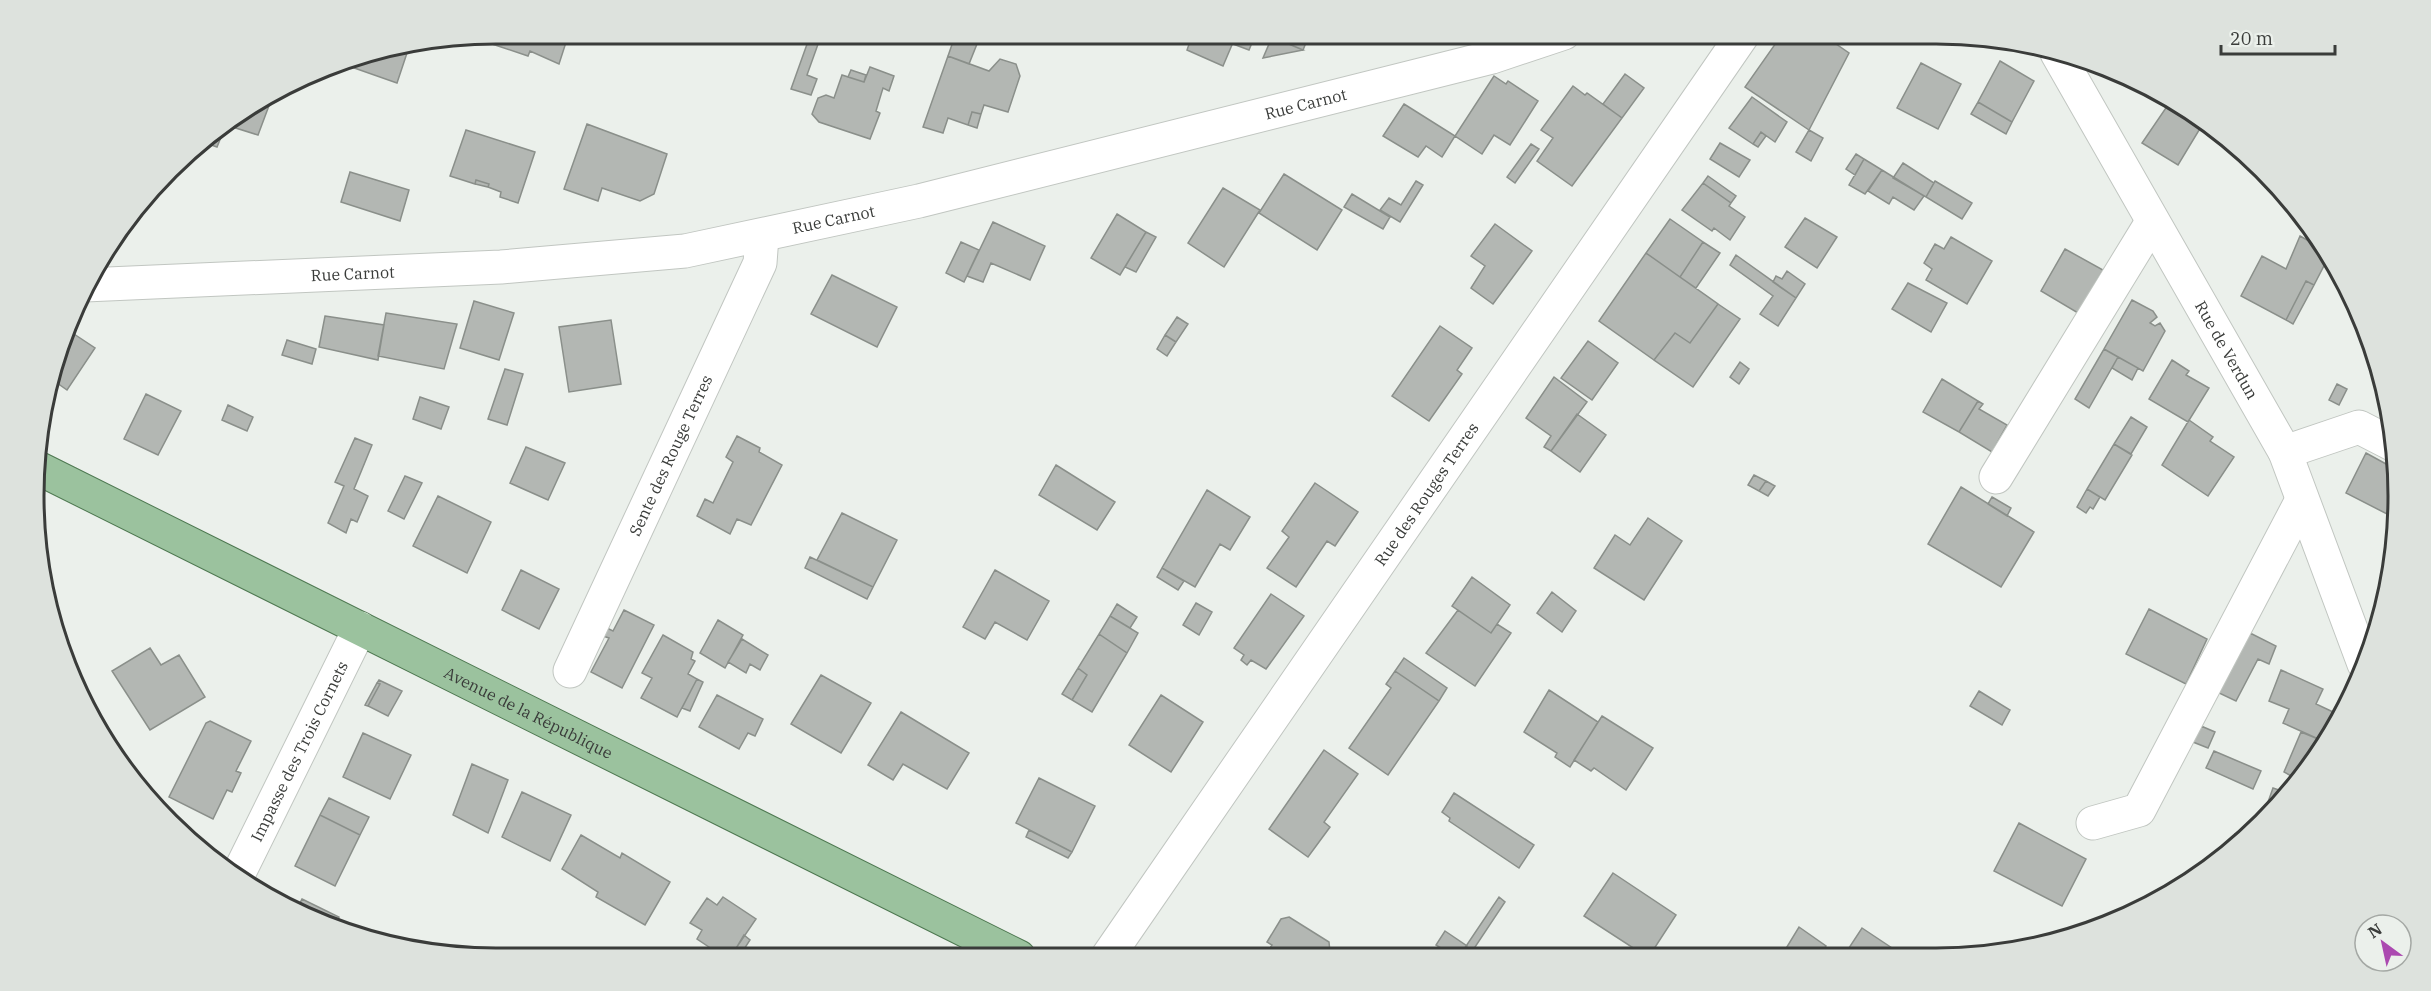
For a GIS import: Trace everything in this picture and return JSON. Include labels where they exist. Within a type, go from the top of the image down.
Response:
[{"type":"main road","name":"Avenue de la République","points":[[44,471],[1001,948]]},
{"type":"street","name":"Rue Carnot","points":[[96,285],[501,267],[685,251],[930,198],[1480,60],[1530,44]]},
{"type":"street","name":"Rue des Rouges Terres","points":[[1114,948],[1736,44]]},
{"type":"street","name":"Rue de Verdun","points":[[2061,61],[2285,452],[2359,652]]},
{"type":"street","points":[[1996,477],[2152,222]]},
{"type":"street","name":"Sente des Rouge Terres","points":[[570,671],[760,263],[762,236]]},
{"type":"street","points":[[2285,452],[2359,427],[2384,441]]},
{"type":"street","points":[[2093,823],[2139,810],[2302,501]]},
{"type":"street","name":"Impasse des Trois Cornets","points":[[241,869],[360,628]]},
{"type":"building","points":[[492,44],[565,44],[559,64],[530,51],[528,56]]},
{"type":"building","points":[[807,44],[818,44],[807,75],[817,79],[811,95],[791,89]]},
{"type":"building","points":[[952,44],[977,44],[969,64],[948,56]]},
{"type":"building","points":[[1189,44],[1232,44],[1223,66],[1187,50]]},
{"type":"building","points":[[1233,44],[1252,44],[1249,50]]},
{"type":"building","points":[[1269,44],[1289,44],[1303,50],[1263,58]]},
{"type":"building","points":[[1289,44],[1305,44],[1303,50]]},
{"type":"building","points":[[1775,44],[1836,44],[1849,53],[1809,130],[1745,87]]},
{"type":"building","points":[[407,52],[397,83],[351,67]]},
{"type":"building","points":[[948,56],[989,71],[1000,59],[1016,64],[1020,76],[1008,112],[984,105],[981,114],[972,112],[968,125],[948,118],[943,133],[923,127]]},
{"type":"building","points":[[2000,61],[2034,81],[2012,122],[1978,102]]},
{"type":"building","points":[[1921,63],[1961,84],[1938,129],[1897,108]]},
{"type":"building","points":[[870,67],[894,76],[889,91],[883,88],[876,111],[880,113],[870,139],[819,122],[812,114],[818,98],[826,95],[834,98],[842,75],[864,82]]},
{"type":"building","points":[[851,70],[866,75],[864,82],[848,77]]},
{"type":"building","points":[[1625,74],[1644,88],[1622,118],[1603,104]]},
{"type":"building","points":[[1494,76],[1506,84],[1508,81],[1538,101],[1510,145],[1494,135],[1482,154],[1455,136]]},
{"type":"building","points":[[1573,86],[1622,118],[1572,186],[1537,161],[1553,138],[1541,130]]},
{"type":"building","points":[[1752,97],[1787,122],[1775,142],[1761,132],[1753,144],[1729,128]]},
{"type":"building","points":[[1978,102],[2012,122],[2006,134],[1971,114]]},
{"type":"building","points":[[270,104],[258,135],[234,127]]},
{"type":"building","points":[[1404,104],[1455,136],[1442,157],[1426,146],[1418,157],[1383,136]]},
{"type":"building","points":[[2167,107],[2200,129],[2178,165],[2142,143]]},
{"type":"building","points":[[972,112],[981,114],[977,128],[968,125]]},
{"type":"building","points":[[587,124],[667,154],[654,194],[640,201],[602,188],[598,201],[564,189]]},
{"type":"building","points":[[466,130],[535,152],[518,203],[500,197],[501,192],[488,187],[489,184],[476,180],[475,184],[450,176]]},
{"type":"building","points":[[1809,130],[1823,138],[1811,161],[1796,152]]},
{"type":"building","points":[[1761,132],[1766,136],[1758,147],[1753,144]]},
{"type":"building","points":[[222,136],[217,147],[211,145]]},
{"type":"building","points":[[1720,143],[1750,160],[1739,177],[1710,159]]},
{"type":"building","points":[[1531,144],[1539,149],[1515,183],[1507,177]]},
{"type":"building","points":[[1856,154],[1864,159],[1855,175],[1846,169]]},
{"type":"building","points":[[1864,159],[1882,170],[1865,194],[1849,185]]},
{"type":"building","points":[[1903,163],[1934,183],[1926,197],[1893,178]]},
{"type":"building","points":[[1882,170],[1924,196],[1914,210],[1893,197],[1889,204],[1868,191]]},
{"type":"building","points":[[350,172],[409,190],[400,221],[341,202]]},
{"type":"building","points":[[1284,174],[1342,210],[1317,250],[1259,213]]},
{"type":"building","points":[[1708,176],[1736,196],[1731,203],[1703,183]]},
{"type":"building","points":[[476,180],[489,184],[488,187],[475,184]]},
{"type":"building","points":[[1416,181],[1423,185],[1400,222],[1380,210],[1389,198],[1401,205]]},
{"type":"building","points":[[1935,181],[1972,203],[1962,219],[1926,197]]},
{"type":"building","points":[[1703,183],[1731,203],[1729,206],[1745,217],[1730,240],[1714,228],[1712,231],[1682,210]]},
{"type":"building","points":[[1223,188],[1260,210],[1224,267],[1188,243]]},
{"type":"building","points":[[1352,194],[1390,217],[1383,229],[1344,207]]},
{"type":"building","points":[[1117,214],[1146,232],[1120,275],[1091,258]]},
{"type":"building","points":[[1805,218],[1837,237],[1817,268],[1785,247]]},
{"type":"building","points":[[1670,219],[1703,242],[1680,277],[1646,253]]},
{"type":"building","points":[[993,222],[1045,246],[1030,280],[991,263],[983,282],[967,276]]},
{"type":"building","points":[[1495,224],[1532,251],[1493,304],[1471,288],[1485,266],[1471,256]]},
{"type":"building","points":[[1146,232],[1156,237],[1136,272],[1125,267]]},
{"type":"building","points":[[2300,236],[2309,241],[2324,265],[2314,285],[2306,281],[2286,320],[2241,296],[2262,256],[2286,269]]},
{"type":"building","points":[[1951,237],[1992,261],[1967,304],[1926,280],[1932,269],[1924,263],[1935,244],[1944,249]]},
{"type":"building","points":[[961,242],[979,250],[964,282],[946,273]]},
{"type":"building","points":[[1703,242],[1720,253],[1696,288],[1680,277]]},
{"type":"building","points":[[2065,249],[2103,270],[2078,313],[2041,291]]},
{"type":"building","points":[[1646,253],[1718,304],[1690,343],[1675,333],[1654,360],[1599,321]]},
{"type":"building","points":[[1736,255],[1796,298],[1778,326],[1760,314],[1773,296],[1730,265]]},
{"type":"building","points":[[1787,271],[1805,284],[1796,298],[1773,282],[1776,276],[1782,279]]},
{"type":"building","points":[[832,275],[897,307],[877,347],[811,314]]},
{"type":"building","points":[[2306,281],[2314,285],[2293,324],[2286,320]]},
{"type":"building","points":[[1908,283],[1947,303],[1931,332],[1892,309]]},
{"type":"building","points":[[2132,300],[2153,311],[2157,317],[2150,323],[2155,326],[2160,323],[2165,331],[2143,371],[2104,349]]},
{"type":"building","points":[[474,301],[514,313],[499,360],[460,348]]},
{"type":"building","points":[[1718,304],[1740,319],[1693,387],[1654,360],[1675,333],[1690,343]]},
{"type":"building","points":[[386,313],[457,324],[444,369],[378,356]]},
{"type":"building","points":[[325,316],[384,325],[378,360],[319,347]]},
{"type":"building","points":[[1177,317],[1188,324],[1176,342],[1165,335]]},
{"type":"building","points":[[611,320],[621,384],[569,392],[559,327]]},
{"type":"building","points":[[1440,326],[1472,348],[1457,370],[1462,374],[1429,421],[1392,396]]},
{"type":"building","points":[[73,335],[95,348],[67,390],[58,384]]},
{"type":"building","points":[[1165,335],[1176,342],[1167,356],[1157,349]]},
{"type":"building","points":[[287,340],[316,349],[312,364],[282,355]]},
{"type":"building","points":[[1588,341],[1618,363],[1592,400],[1561,378]]},
{"type":"building","points":[[2104,349],[2118,357],[2089,408],[2075,399]]},
{"type":"building","points":[[2118,357],[2138,368],[2132,380],[2112,368]]},
{"type":"building","points":[[2172,360],[2189,371],[2186,375],[2209,388],[2188,422],[2149,399]]},
{"type":"building","points":[[1740,362],[1749,369],[1739,384],[1730,377]]},
{"type":"building","points":[[505,369],[523,374],[507,425],[488,419]]},
{"type":"building","points":[[1554,377],[1587,402],[1551,451],[1544,447],[1551,436],[1526,418]]},
{"type":"building","points":[[1942,379],[1978,401],[1959,432],[1923,412]]},
{"type":"building","points":[[2337,384],[2347,389],[2339,405],[2329,400]]},
{"type":"building","points":[[146,394],[181,411],[158,455],[124,439]]},
{"type":"building","points":[[420,397],[449,407],[441,429],[413,419]]},
{"type":"building","points":[[1978,401],[1983,404],[1979,409],[2007,425],[1992,452],[1959,432]]},
{"type":"building","points":[[228,405],[253,417],[247,431],[222,420]]},
{"type":"building","points":[[1577,414],[1606,435],[1580,472],[1551,451]]},
{"type":"building","points":[[2131,417],[2147,427],[2131,454],[2114,444]]},
{"type":"building","points":[[2189,420],[2213,437],[2210,441],[2234,457],[2208,496],[2162,465]]},
{"type":"building","points":[[737,436],[760,448],[759,452],[782,465],[751,525],[737,519],[730,534],[697,516],[705,499],[713,503],[733,462],[726,457]]},
{"type":"building","points":[[355,438],[372,445],[354,489],[368,496],[357,522],[351,519],[346,533],[328,523],[344,486],[335,482]]},
{"type":"building","points":[[2114,444],[2132,455],[2105,500],[2087,489]]},
{"type":"building","points":[[526,447],[565,463],[548,500],[510,483]]},
{"type":"building","points":[[2366,453],[2387,464],[2387,514],[2346,493]]},
{"type":"building","points":[[1056,465],[1115,502],[1097,530],[1039,495]]},
{"type":"building","points":[[1754,475],[1766,481],[1759,491],[1748,485]]},
{"type":"building","points":[[405,476],[422,483],[404,519],[388,511]]},
{"type":"building","points":[[1766,481],[1775,486],[1768,496],[1759,491]]},
{"type":"building","points":[[1315,483],[1358,512],[1335,546],[1327,541],[1296,587],[1267,568],[1289,537],[1282,531]]},
{"type":"building","points":[[1961,487],[2034,532],[2001,587],[1928,544]]},
{"type":"building","points":[[2087,489],[2100,497],[2093,509],[2090,507],[2086,513],[2077,507]]},
{"type":"building","points":[[1207,490],[1250,517],[1230,550],[1220,544],[1195,587],[1162,568]]},
{"type":"building","points":[[438,496],[491,522],[467,573],[413,546]]},
{"type":"building","points":[[1992,497],[2011,508],[2007,516],[1988,504]]},
{"type":"building","points":[[842,513],[897,540],[873,587],[817,560]]},
{"type":"building","points":[[1648,518],[1682,541],[1644,600],[1594,568],[1615,535],[1630,545]]},
{"type":"building","points":[[810,557],[873,587],[867,599],[805,568]]},
{"type":"building","points":[[1162,568],[1184,581],[1178,590],[1157,577]]},
{"type":"building","points":[[521,570],[559,589],[539,629],[502,610]]},
{"type":"building","points":[[995,570],[1049,601],[1027,640],[995,622],[985,639],[963,627]]},
{"type":"building","points":[[1472,577],[1510,605],[1491,633],[1452,606]]},
{"type":"building","points":[[1552,592],[1576,611],[1562,632],[1537,613]]},
{"type":"building","points":[[1271,594],[1304,616],[1266,669],[1251,660],[1247,665],[1241,660],[1244,655],[1234,648]]},
{"type":"building","points":[[1196,603],[1212,612],[1199,635],[1183,625]]},
{"type":"building","points":[[1117,604],[1137,617],[1130,628],[1110,616]]},
{"type":"building","points":[[2149,609],[2207,639],[2186,684],[2126,654]]},
{"type":"building","points":[[624,610],[654,625],[622,688],[591,672],[609,638],[603,636],[607,628],[613,631]]},
{"type":"building","points":[[1458,610],[1491,633],[1497,624],[1511,633],[1475,686],[1426,653]]},
{"type":"building","points":[[1110,616],[1138,633],[1127,653],[1099,634]]},
{"type":"building","points":[[718,620],[743,635],[725,668],[700,653]]},
{"type":"building","points":[[2250,633],[2276,646],[2269,664],[2258,659],[2236,701],[2219,693]]},
{"type":"building","points":[[1099,634],[1127,653],[1092,712],[1072,700],[1087,675],[1078,668]]},
{"type":"building","points":[[663,635],[693,652],[691,659],[695,661],[688,674],[697,679],[677,717],[641,698],[652,678],[642,673]]},
{"type":"building","points":[[742,639],[768,655],[760,670],[750,664],[746,673],[728,662]]},
{"type":"building","points":[[150,648],[161,665],[179,655],[205,697],[150,730],[112,671]]},
{"type":"building","points":[[1404,658],[1447,688],[1439,701],[1395,671]]},
{"type":"building","points":[[1078,668],[1087,675],[1072,700],[1062,694]]},
{"type":"building","points":[[2281,670],[2323,689],[2316,704],[2332,712],[2317,738],[2283,723],[2289,709],[2269,701]]},
{"type":"building","points":[[1395,671],[1439,701],[1388,775],[1349,748],[1391,688],[1386,684]]},
{"type":"building","points":[[821,675],[871,703],[841,753],[791,724]]},
{"type":"building","points":[[697,679],[703,682],[690,711],[682,708]]},
{"type":"building","points":[[379,680],[402,691],[388,716],[368,706],[380,684],[377,683]]},
{"type":"building","points":[[377,683],[380,684],[368,706],[365,705]]},
{"type":"building","points":[[1549,690],[1598,722],[1570,767],[1555,757],[1557,753],[1524,732]]},
{"type":"building","points":[[1979,691],[2010,710],[2002,725],[1970,706]]},
{"type":"building","points":[[717,695],[763,719],[755,736],[748,733],[739,749],[699,727]]},
{"type":"building","points":[[1161,695],[1203,722],[1171,772],[1129,745]]},
{"type":"building","points":[[901,712],[969,753],[947,789],[903,764],[893,780],[868,765]]},
{"type":"building","points":[[1602,716],[1653,748],[1626,790],[1594,768],[1591,771],[1574,760]]},
{"type":"building","points":[[210,721],[251,741],[236,771],[241,773],[232,792],[227,790],[213,819],[169,797],[206,723]]},
{"type":"building","points":[[2201,726],[2215,732],[2208,748],[2193,742]]},
{"type":"building","points":[[2301,732],[2317,738],[2290,775],[2284,772]]},
{"type":"building","points":[[363,733],[411,755],[390,799],[343,777]]},
{"type":"building","points":[[1324,750],[1358,774],[1324,822],[1330,827],[1308,857],[1269,829]]},
{"type":"building","points":[[2214,751],[2261,771],[2253,789],[2206,768]]},
{"type":"building","points":[[472,764],[508,780],[488,833],[453,815]]},
{"type":"building","points":[[1039,778],[1095,806],[1072,852],[1016,823]]},
{"type":"building","points":[[2273,788],[2278,790],[2275,794],[2268,801]]},
{"type":"building","points":[[522,792],[571,815],[550,861],[502,837]]},
{"type":"building","points":[[1454,793],[1534,845],[1519,868],[1449,821],[1450,818],[1442,812]]},
{"type":"building","points":[[329,798],[369,817],[360,835],[320,815]]},
{"type":"building","points":[[320,815],[360,835],[335,886],[295,866]]},
{"type":"building","points":[[2019,823],[2086,859],[2062,906],[1994,871]]},
{"type":"building","points":[[1029,830],[1072,852],[1068,858],[1026,837]]},
{"type":"building","points":[[581,835],[620,858],[622,853],[670,882],[645,925],[596,897],[598,892],[562,869]]},
{"type":"building","points":[[1613,873],[1676,915],[1655,948],[1633,948],[1584,916]]},
{"type":"building","points":[[723,897],[756,919],[736,948],[710,948],[697,939],[702,930],[690,923],[707,898],[717,905]]},
{"type":"building","points":[[1499,897],[1505,902],[1474,948],[1465,948]]},
{"type":"building","points":[[302,899],[339,917],[338,919],[300,903]]},
{"type":"building","points":[[1289,917],[1329,942],[1330,948],[1270,948],[1272,945],[1267,942],[1281,919]]},
{"type":"building","points":[[1799,927],[1826,946],[1825,948],[1786,948]]},
{"type":"building","points":[[1862,928],[1892,948],[1849,948]]},
{"type":"building","points":[[1445,931],[1467,946],[1465,948],[1441,948],[1436,945]]},
{"type":"building","points":[[744,935],[750,940],[745,948],[736,948]]}]
